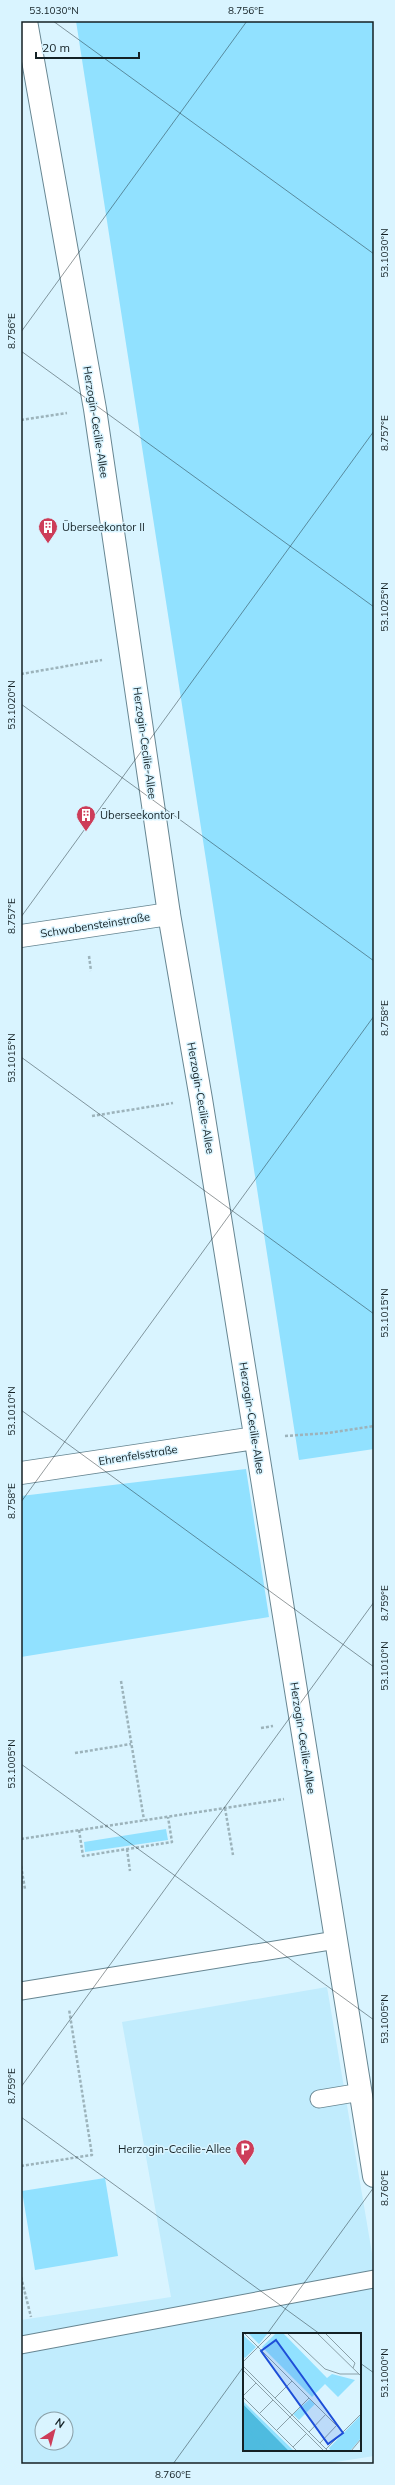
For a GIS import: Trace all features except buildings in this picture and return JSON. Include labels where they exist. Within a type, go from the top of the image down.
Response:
[{"type":"street","name":"Herzogin-Cecilie-Allee","points":[[26,21],[95,409],[169,914],[201,1098],[374,2176]]},
{"type":"street","name":"Schwabensteinstraße","points":[[21,936],[169,914]]},
{"type":"street","name":"Ehrenfelsstraße","points":[[21,1473],[255,1438]]},
{"type":"lane","points":[[21,1991],[336,1940]]},
{"type":"lane","points":[[319,2099],[360,2092]]},
{"type":"lane","points":[[29,2343],[374,2279]]},
{"type":"path","points":[[21,420],[95,409]]},
{"type":"path","points":[[21,674],[132,656]]},
{"type":"path","points":[[92,1116],[201,1098]]},
{"type":"path","points":[[255,1438],[328,1433],[374,1426]]},
{"type":"path","points":[[121,1682],[144,1820]]},
{"type":"path","points":[[75,1753],[131,1744]]},
{"type":"path","points":[[21,1839],[312,1794]]},
{"type":"path","points":[[225,1808],[233,1855]]},
{"type":"path","points":[[80,1830],[84,1856],[172,1842],[168,1817]]},
{"type":"path","points":[[127,1849],[130,1871]]},
{"type":"path","points":[[21,1866],[25,1889]]},
{"type":"path","points":[[21,2166],[92,2155],[65,1984]]},
{"type":"path","points":[[21,2276],[29,2343]]},
{"type":"shaded area","points":[[76,21],[374,21],[374,1449],[299,1460]]},
{"type":"shaded area","points":[[246,1469],[269,1617],[21,1657],[21,1496]]},
{"type":"shaded area","points":[[166,1829],[168,1840],[85,1852],[84,1842]]},
{"type":"shaded area","points":[[327,1987],[374,2265],[374,2456],[323,2464],[21,2464],[21,2320],[171,2297],[122,2022]]},
{"type":"shaded area","points":[[105,2178],[118,2256],[35,2270],[22,2191]]},
{"type":"place","name":"Überseekontor II","points":[[48,544]]},
{"type":"place","name":"Überseekontor I","points":[[86,832]]},
{"type":"place","name":"Herzogin-Cecilie-Allee","points":[[245,2166]]}]
